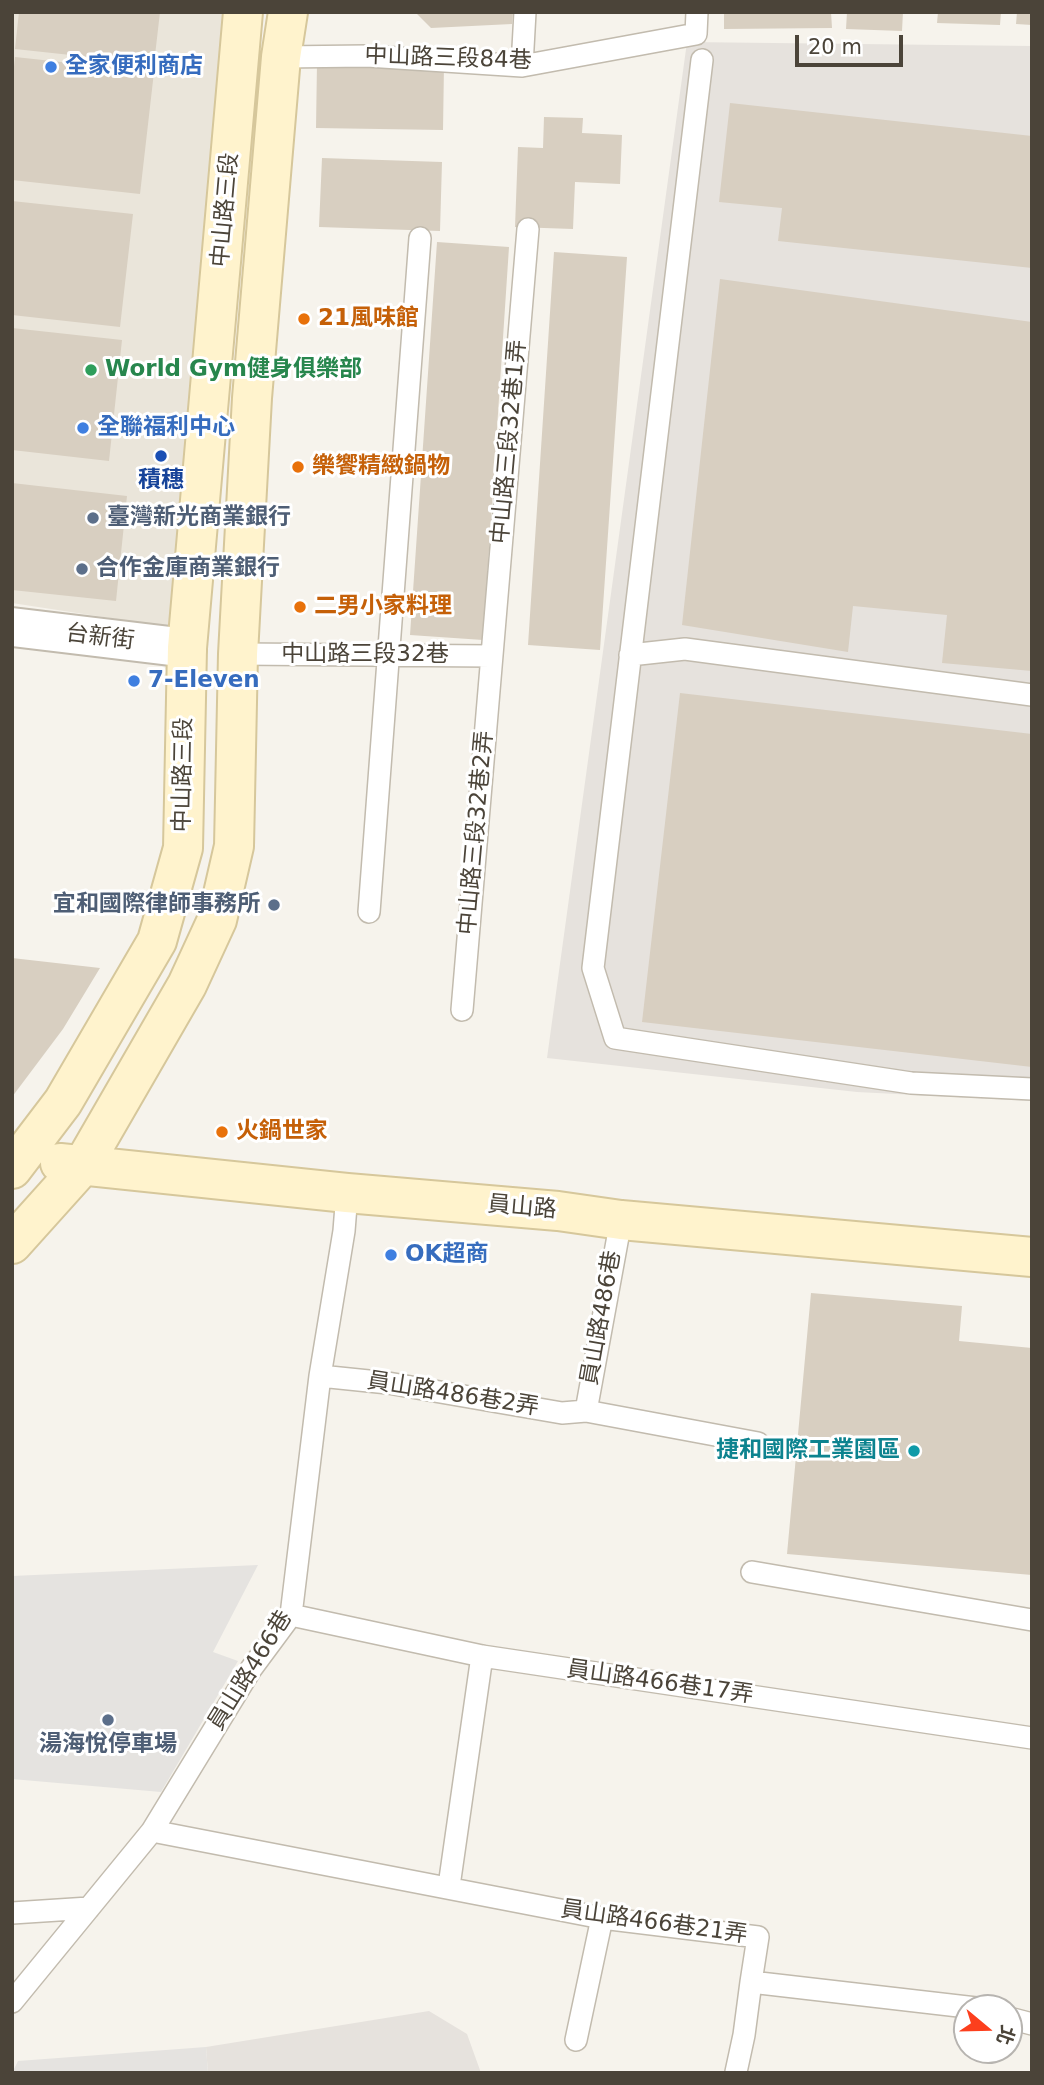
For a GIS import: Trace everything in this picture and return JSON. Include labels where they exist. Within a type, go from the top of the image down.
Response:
[{"type":"main road","name":"中山路三段","points":[[15,1164],[63,1102],[157,941],[183,848],[187,648],[243,12]]},
{"type":"main road","name":"中山路三段","points":[[12,1244],[83,1165],[187,985],[217,920],[234,846],[238,654],[252,398],[281,57],[288,12]]},
{"type":"main road","name":"員山路","points":[[15,1164],[83,1165],[151,1175],[346,1194],[558,1211],[621,1220],[1032,1256]]},
{"type":"street","name":"台新街","points":[[12,627],[187,648]]},
{"type":"lane","points":[[522,66],[525,12]]},
{"type":"lane","name":"中山路三段84巷","points":[[281,57],[367,56],[522,66],[696,34],[697,12]]},
{"type":"lane","points":[[702,60],[593,968],[615,1038],[911,1083],[1032,1089]]},
{"type":"lane","name":"中山路三段32巷1弄","points":[[492,656],[527,229]]},
{"type":"lane","points":[[369,912],[420,238]]},
{"type":"lane","points":[[630,655],[685,649],[1032,695]]},
{"type":"lane","name":"中山路三段32巷","points":[[238,654],[492,656]]},
{"type":"lane","name":"中山路三段32巷2弄","points":[[462,1010],[492,656]]},
{"type":"lane","name":"員山路466巷","points":[[12,2001],[152,1831],[251,1669],[291,1615],[320,1376],[344,1231],[346,1194]]},
{"type":"lane","name":"員山路486巷","points":[[621,1220],[586,1411],[758,1443]]},
{"type":"lane","name":"員山路486巷2弄","points":[[320,1376],[388,1384],[562,1413],[586,1411]]},
{"type":"lane","points":[[752,1573],[1032,1620]]},
{"type":"lane","name":"員山路466巷17弄","points":[[291,1615],[482,1656],[1032,1738]]},
{"type":"lane","points":[[449,1886],[482,1656]]},
{"type":"lane","name":"員山路466巷21弄","points":[[152,1831],[449,1886],[602,1918],[758,1937],[751,1982],[953,2005]]},
{"type":"lane","points":[[12,1913],[89,1908]]},
{"type":"lane","points":[[576,2040],[602,1918]]},
{"type":"lane","points":[[736,2072],[751,1982]]},
{"type":"shaded area","points":[[12,12],[231,12],[175,628],[12,603]]},
{"type":"shaded area","points":[[687,42],[1032,46],[1032,1101],[857,1092],[547,1058]]},
{"type":"shaded area","name":"湯海悅停車場","points":[[258,1565],[213,1652],[238,1661],[161,1792],[12,1779],[12,1576]]},
{"type":"shaded area","points":[[429,2011],[467,2034],[481,2073],[208,2073],[206,2047]]},
{"type":"shaded area","points":[[206,2047],[208,2073],[12,2073],[18,2061]]},
{"type":"building","points":[[19,12],[160,12],[154,64],[15,49]]},
{"type":"building","points":[[415,12],[513,12],[512,24],[431,28]]},
{"type":"building","points":[[724,12],[831,12],[832,28],[724,29]]},
{"type":"building","points":[[847,12],[903,12],[902,31],[846,29]]},
{"type":"building","points":[[938,12],[1001,12],[1000,25],[937,23]]},
{"type":"building","points":[[1017,12],[1032,12],[1032,25],[1016,24]]},
{"type":"building","points":[[15,57],[154,72],[140,194],[12,180],[12,85]]},
{"type":"building","points":[[317,63],[444,65],[443,130],[316,128]]},
{"type":"building","points":[[730,103],[1032,136],[1032,268],[778,241],[782,208],[719,202]]},
{"type":"building","points":[[544,117],[583,118],[582,133],[622,135],[620,184],[575,182],[573,229],[515,227],[518,147],[543,148]]},
{"type":"building","points":[[322,158],[442,162],[440,231],[319,227]]},
{"type":"building","points":[[12,201],[133,214],[120,327],[12,315]]},
{"type":"building","points":[[437,242],[509,247],[483,640],[410,635]]},
{"type":"building","points":[[554,252],[627,257],[600,650],[528,645]]},
{"type":"building","points":[[720,279],[1032,322],[1032,671],[942,663],[947,615],[853,606],[848,652],[682,625]]},
{"type":"building","points":[[12,328],[122,340],[109,461],[12,450]]},
{"type":"building","points":[[12,483],[127,496],[116,601],[12,590]]},
{"type":"building","points":[[680,693],[1032,734],[1032,1067],[642,1022]]},
{"type":"building","points":[[12,958],[100,968],[63,1029],[12,1097]]},
{"type":"building","name":"捷和國際工業園區","points":[[811,1293],[962,1306],[959,1341],[1032,1348],[1032,1575],[787,1554]]},
{"type":"place","name":"全家便利商店","points":[[51,67]]},
{"type":"place","name":"21風味館","points":[[304,319]]},
{"type":"place","name":"World Gym健身俱樂部","points":[[91,370]]},
{"type":"place","name":"全聯福利中心","points":[[83,428]]},
{"type":"place","name":"積穗","points":[[161,456]]},
{"type":"place","name":"樂饗精緻鍋物","points":[[298,467]]},
{"type":"place","name":"臺灣新光商業銀行","points":[[93,518]]},
{"type":"place","name":"合作金庫商業銀行","points":[[82,569]]},
{"type":"place","name":"二男小家料理","points":[[300,607]]},
{"type":"place","name":"7-Eleven","points":[[134,681]]},
{"type":"place","name":"宜和國際律師事務所","points":[[274,905]]},
{"type":"place","name":"火鍋世家","points":[[222,1132]]},
{"type":"place","name":"OK超商","points":[[391,1255]]},
{"type":"place","name":"捷和國際工業園區","points":[[914,1451]]},
{"type":"place","name":"湯海悅停車場","points":[[108,1720]]}]
